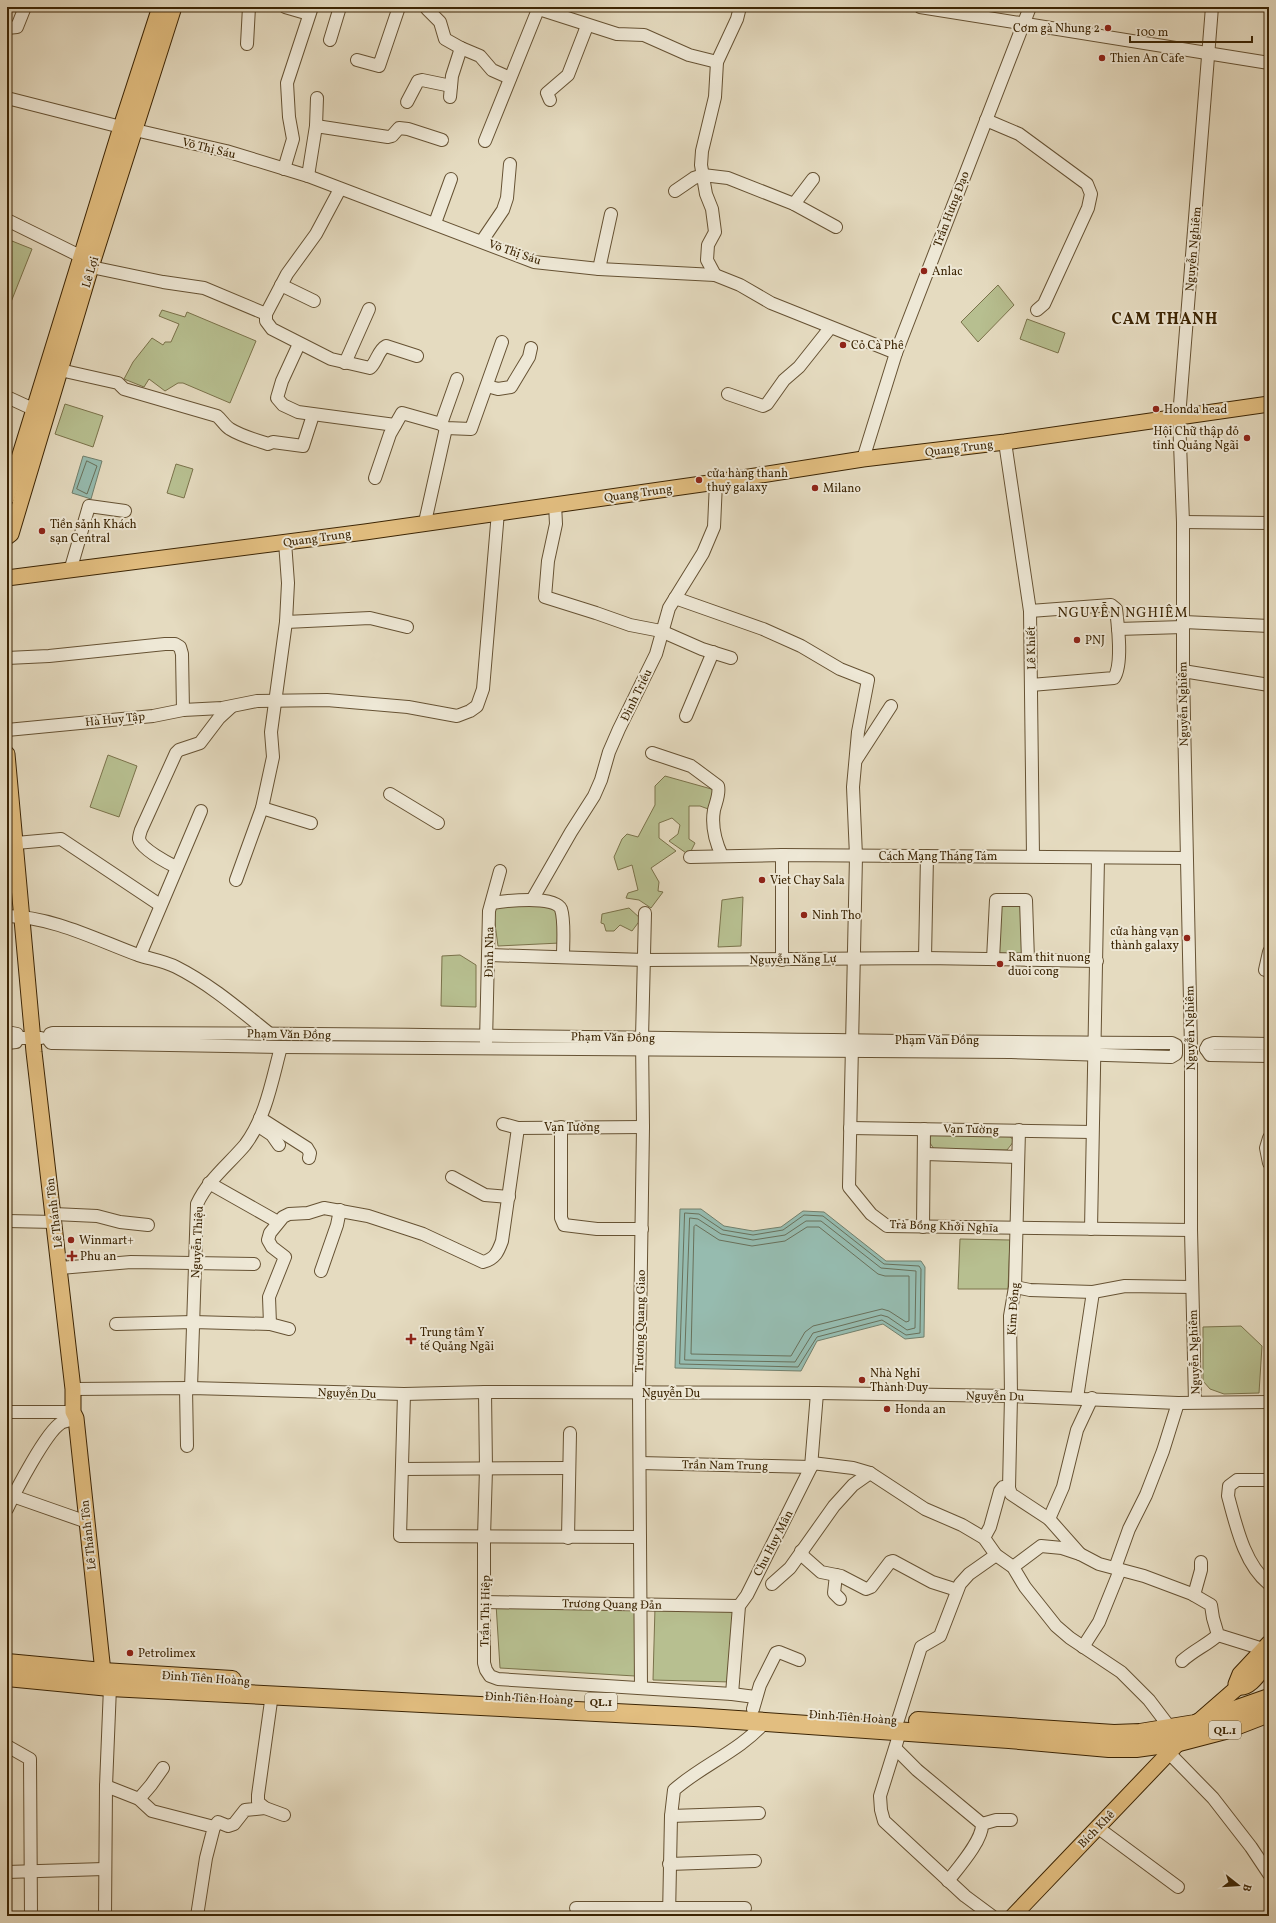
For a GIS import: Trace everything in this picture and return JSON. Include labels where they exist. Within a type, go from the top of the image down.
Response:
[{"type":"highway","name":"Đinh Tiên Hoàng","points":[[7,1663],[107,1679],[272,1694],[758,1710]]},
{"type":"highway","name":"Đinh Tiên Hoàng","points":[[7,1677],[107,1679],[758,1710],[898,1734],[1009,1739],[1109,1748],[1136,1748],[1173,1741],[1195,1724]]},
{"type":"highway","name":"QL.1","points":[[1195,1724],[1269,1698]]},
{"type":"highway","name":"QL.1","points":[[1173,1741],[1225,1730],[1269,1713]]},
{"type":"main road","name":"Lê Lợi","points":[[7,537],[11,534],[33,435],[60,370],[91,267],[160,7]]},
{"type":"main road","name":"Lê Lợi","points":[[7,497],[12,464],[33,435],[33,409],[80,256],[174,7]]},
{"type":"main road","name":"Quang Trung","points":[[7,578],[285,542],[716,482],[863,459],[1005,442],[1269,404]]},
{"type":"main road","name":"Lê Thánh Tôn","points":[[7,754],[13,834],[23,917],[41,1038],[55,1218],[75,1415],[107,1679]]},
{"type":"main road","points":[[1195,1724],[1238,1687],[1246,1687],[1251,1683],[1267,1651]]},
{"type":"main road","name":"Bích Khê","points":[[1013,1916],[1097,1827],[1173,1741]]},
{"type":"street","points":[[7,28],[17,27],[25,7]]},
{"type":"street","points":[[247,44],[249,7]]},
{"type":"street","points":[[284,169],[292,139],[287,83],[310,11],[285,7]]},
{"type":"street","points":[[330,40],[340,7]]},
{"type":"street","points":[[357,60],[380,66],[399,7]]},
{"type":"street","points":[[427,7],[427,9],[440,22],[445,39],[480,56],[492,70],[510,78]]},
{"type":"street","points":[[715,275],[707,260],[708,245],[715,232],[712,209],[706,194],[701,165],[702,151],[715,97],[718,62],[734,26],[740,7]]},
{"type":"street","points":[[920,7],[1269,63]]},
{"type":"street","name":"Trần Hưng Đạo","points":[[863,459],[896,353],[1030,7]]},
{"type":"street","name":"Nguyễn Nghiêm","points":[[1195,1402],[1191,1230],[1191,1049],[1183,670],[1183,522],[1179,417],[1212,7]]},
{"type":"street","points":[[485,141],[539,8],[587,26],[617,34],[644,35],[690,55],[718,62]]},
{"type":"street","points":[[550,100],[547,93],[568,75],[573,67],[587,26]]},
{"type":"street","points":[[407,102],[418,81],[422,80],[450,92],[461,48]]},
{"type":"street","name":"Võ Thị Sáu","points":[[7,98],[128,129],[226,151],[308,176],[435,223],[534,262],[599,269],[715,275],[740,285],[771,303],[830,328],[896,353]]},
{"type":"street","points":[[308,176],[316,126],[317,98]]},
{"type":"street","points":[[986,120],[1019,134],[1087,184],[1090,190],[1088,208],[1044,304],[1038,310]]},
{"type":"street","points":[[316,126],[388,137],[392,136],[399,128],[408,129],[442,140]]},
{"type":"street","points":[[482,241],[503,210],[507,198],[510,164]]},
{"type":"street","points":[[675,191],[694,178],[703,175],[737,181],[794,204],[836,227]]},
{"type":"street","points":[[435,223],[451,179]]},
{"type":"street","points":[[794,204],[813,179]]},
{"type":"street","points":[[340,189],[316,234],[281,285],[266,314],[266,321],[272,329],[299,344],[331,359],[345,363],[370,368],[374,365],[382,348],[386,346],[417,356]]},
{"type":"street","points":[[599,269],[611,214]]},
{"type":"street","points":[[7,220],[80,256]]},
{"type":"street","points":[[91,267],[163,282],[204,288],[266,314]]},
{"type":"street","points":[[281,285],[314,301]]},
{"type":"street","points":[[345,363],[369,308]]},
{"type":"street","points":[[728,394],[763,406],[767,404],[784,380],[799,367],[830,328]]},
{"type":"street","points":[[375,478],[395,425],[402,413],[444,426],[471,429],[502,342]]},
{"type":"street","points":[[299,344],[282,381],[277,398],[283,405],[298,412],[313,415],[395,425]]},
{"type":"street","points":[[487,386],[498,389],[511,387],[529,357],[531,348]]},
{"type":"street","points":[[60,370],[118,383],[124,390],[217,416],[224,421],[229,428],[252,439],[268,444],[273,442],[284,442],[303,446],[313,415]]},
{"type":"street","points":[[425,522],[444,426],[457,379]]},
{"type":"street","points":[[7,397],[33,409]]},
{"type":"street","name":"Lê Khiết","points":[[1005,442],[1030,611],[1033,856]]},
{"type":"street","name":"Đinh Triều","points":[[532,900],[601,780],[609,752],[619,729],[656,654],[661,631],[669,608],[703,553],[714,527],[716,482]]},
{"type":"street","points":[[555,504],[556,524],[548,561],[545,598],[630,625],[661,631],[732,658]]},
{"type":"street","points":[[70,571],[88,506],[125,511]]},
{"type":"street","name":"Hà Huy Tập","points":[[7,730],[153,716],[183,710],[227,707],[257,701],[327,700],[408,707],[457,716],[473,709],[477,706],[483,689],[498,512]]},
{"type":"street","points":[[1183,522],[1269,523]]},
{"type":"street","points":[[236,880],[262,808],[273,757],[271,732],[286,622],[288,583],[285,542]]},
{"type":"street","name":"Trà Bồng Khởi Nghĩa","points":[[675,598],[758,627],[801,646],[840,669],[867,678],[868,683],[858,732],[854,762],[856,856],[850,1187],[871,1214],[887,1226],[1191,1230]]},
{"type":"street","points":[[1030,611],[1111,605],[1116,609],[1118,629],[1118,668],[1114,678],[1031,685]]},
{"type":"street","points":[[286,622],[370,618],[407,627]]},
{"type":"street","points":[[1118,629],[1183,625],[1269,626]]},
{"type":"street","points":[[7,658],[48,656],[176,644],[180,647],[182,654],[183,710]]},
{"type":"street","points":[[686,716],[713,652]]},
{"type":"street","points":[[1183,670],[1269,685]]},
{"type":"street","points":[[854,762],[891,706]]},
{"type":"street","points":[[176,867],[166,862],[141,844],[139,838],[141,830],[176,753],[179,750],[200,743],[227,707]]},
{"type":"street","points":[[652,753],[691,766],[718,786],[714,812],[714,835],[722,856]]},
{"type":"street","points":[[390,794],[438,823]]},
{"type":"street","points":[[262,808],[311,823]]},
{"type":"street","points":[[140,955],[201,810]]},
{"type":"street","points":[[13,834],[61,839],[160,905]]},
{"type":"street","points":[[782,855],[782,960]]},
{"type":"street","name":"Cách Mạng Tháng Tám","points":[[690,857],[782,855],[1186,858]]},
{"type":"street","points":[[925,958],[927,856]]},
{"type":"street","points":[[1091,1229],[1094,1043],[1098,961],[1098,858]]},
{"type":"street","name":"Đinh Nha","points":[[488,1049],[485,1035],[490,955],[489,910],[500,871]]},
{"type":"street","points":[[492,903],[532,900],[556,904],[561,909],[563,956]]},
{"type":"street","points":[[993,959],[996,900],[1026,900],[1028,960]]},
{"type":"street","name":"Trương Quang Giao","points":[[641,1688],[639,1393],[643,1127],[642,1043],[645,913]]},
{"type":"street","points":[[7,916],[23,917],[58,924],[140,955],[164,962],[192,976],[214,990],[270,1034]]},
{"type":"street","points":[[1265,970],[1269,952]]},
{"type":"street","name":"Nguyễn Năng Lự","points":[[490,955],[563,956],[645,960],[925,958],[1098,961]]},
{"type":"street","name":"Phạm Văn Đồng","points":[[7,1032],[17,1034],[18,1038]]},
{"type":"street","name":"Phạm Văn Đồng","points":[[7,1043],[16,1042],[18,1038],[41,1038],[53,1033],[179,1033],[485,1035],[642,1043],[853,1046],[1011,1047],[1094,1043],[1172,1043],[1176,1045],[1178,1049]]},
{"type":"street","points":[[178,1045],[179,1033]]},
{"type":"street","points":[[332,1047],[333,1034]]},
{"type":"street","name":"Phạm Văn Đồng","points":[[41,1038],[51,1043],[488,1049],[642,1043]]},
{"type":"street","name":"Phạm Văn Đồng","points":[[1206,1049],[1208,1045],[1214,1043],[1269,1044]]},
{"type":"street","name":"Nguyễn Thiệu","points":[[187,1446],[197,1204],[209,1183],[245,1144],[259,1122],[271,1088],[280,1047]]},
{"type":"street","name":"Phạm Văn Đồng","points":[[1011,1047],[1094,1055],[1171,1057],[1176,1054],[1178,1049]]},
{"type":"street","name":"Phạm Văn Đồng","points":[[1178,1049],[1206,1049]]},
{"type":"street","name":"Phạm Văn Đồng","points":[[1206,1049],[1210,1055],[1269,1056]]},
{"type":"street","points":[[259,1122],[272,1135],[279,1145]]},
{"type":"street","points":[[259,1122],[307,1148],[310,1153],[309,1158]]},
{"type":"street","name":"Vạn Tường","points":[[502,1124],[518,1128],[643,1127]]},
{"type":"street","points":[[561,1127],[560,1212],[564,1225],[597,1229],[642,1229]]},
{"type":"street","points":[[270,1324],[270,1297],[285,1257],[269,1244],[270,1233],[278,1222],[289,1214],[308,1213],[324,1208],[368,1216],[423,1234],[483,1262],[492,1259],[499,1250],[502,1241],[518,1128]]},
{"type":"street","name":"Vạn Tường","points":[[850,1128],[1092,1132]]},
{"type":"street","points":[[923,1227],[925,1154],[924,1129]]},
{"type":"street","name":"Kim Đồng","points":[[1009,1488],[1011,1396],[1010,1316],[1015,1287],[1019,1130]]},
{"type":"street","points":[[1269,1138],[1266,1148],[1269,1163]]},
{"type":"street","points":[[925,1154],[1018,1157]]},
{"type":"street","points":[[452,1177],[485,1195],[509,1197]]},
{"type":"street","points":[[209,1183],[278,1222]]},
{"type":"street","points":[[321,1271],[340,1210]]},
{"type":"street","points":[[7,1221],[97,1216],[120,1222],[148,1225]]},
{"type":"street","points":[[60,1268],[131,1262],[254,1264]]},
{"type":"street","points":[[1015,1287],[1030,1290],[1093,1292],[1125,1286],[1192,1287]]},
{"type":"street","points":[[1077,1398],[1093,1292]]},
{"type":"street","points":[[116,1324],[192,1322],[270,1324],[289,1329]]},
{"type":"street","name":"Nguyễn Du","points":[[73,1389],[189,1388],[404,1394],[485,1392],[817,1393],[1092,1398],[1178,1403],[1269,1402]]},
{"type":"street","name":"Trần Thị Hiệp","points":[[485,1392],[486,1469],[484,1536],[484,1663],[486,1670],[490,1676],[504,1680],[641,1688]]},
{"type":"street","name":"Chu Huy Mân","points":[[732,1694],[739,1606],[812,1465],[817,1393]]},
{"type":"street","points":[[404,1394],[400,1536],[568,1538],[640,1537]]},
{"type":"street","points":[[1045,1547],[1052,1539],[1052,1522],[1063,1487],[1077,1430],[1092,1398]]},
{"type":"street","points":[[1083,1647],[1098,1622],[1118,1569],[1129,1529],[1146,1495],[1178,1403]]},
{"type":"street","points":[[7,1412],[75,1415]]},
{"type":"street","points":[[7,1509],[10,1495],[52,1434],[60,1424],[75,1415]]},
{"type":"street","points":[[568,1538],[570,1434]]},
{"type":"street","name":"Trần Nam Trung","points":[[640,1462],[812,1465],[853,1468],[870,1473],[925,1509],[962,1525],[984,1538]]},
{"type":"street","points":[[402,1469],[569,1468]]},
{"type":"street","points":[[772,1584],[790,1568],[834,1506],[853,1485],[870,1473]]},
{"type":"street","points":[[1269,1480],[1236,1480],[1229,1486],[1228,1496],[1248,1556],[1262,1578],[1269,1584]]},
{"type":"street","points":[[1080,1554],[1052,1522],[1011,1494],[1009,1488],[1003,1487],[1000,1491],[990,1527],[984,1538],[996,1555],[1013,1567],[1025,1587],[1056,1626],[1083,1647],[1121,1672],[1149,1700],[1173,1741],[1213,1798],[1251,1847],[1269,1874]]},
{"type":"street","points":[[10,1495],[87,1522]]},
{"type":"street","points":[[1013,1567],[1041,1546],[1062,1548],[1080,1554],[1100,1564],[1194,1595],[1211,1605],[1212,1618],[1218,1635]]},
{"type":"street","points":[[801,1551],[816,1569],[821,1572],[836,1575],[868,1589],[890,1562],[893,1561],[932,1582],[957,1590]]},
{"type":"street","points":[[992,1916],[948,1881],[884,1821],[880,1810],[880,1796],[921,1647],[940,1636],[957,1590],[969,1574],[996,1555]]},
{"type":"street","points":[[1194,1595],[1201,1570],[1201,1562]]},
{"type":"street","points":[[836,1575],[834,1589],[836,1596],[840,1600]]},
{"type":"street","name":"Trương Quang Đản","points":[[485,1602],[739,1606]]},
{"type":"street","points":[[1218,1635],[1267,1651]]},
{"type":"street","points":[[1182,1661],[1192,1652],[1208,1644],[1218,1635]]},
{"type":"street","points":[[669,1912],[669,1864],[671,1816],[674,1790],[684,1781],[704,1769],[753,1734],[758,1710],[776,1653],[779,1652],[799,1660]]},
{"type":"street","points":[[105,1916],[104,1869],[107,1679]]},
{"type":"street","points":[[641,1688],[732,1694],[758,1710]]},
{"type":"street","points":[[272,1694],[258,1802],[265,1808],[284,1815]]},
{"type":"street","points":[[898,1734],[917,1770],[982,1824]]},
{"type":"street","points":[[7,1746],[24,1754],[30,1759],[31,1916]]},
{"type":"street","points":[[139,1799],[163,1768]]},
{"type":"street","points":[[106,1786],[139,1799],[152,1811],[214,1827]]},
{"type":"street","points":[[197,1916],[206,1858],[214,1827],[218,1822],[228,1826],[234,1824],[245,1810],[265,1808]]},
{"type":"street","points":[[671,1816],[759,1813]]},
{"type":"street","points":[[982,1824],[996,1820],[1011,1820]]},
{"type":"street","points":[[948,1881],[973,1846],[982,1829],[982,1824]]},
{"type":"street","points":[[1097,1827],[1178,1886]]},
{"type":"street","points":[[669,1864],[756,1862]]},
{"type":"street","points":[[7,1872],[104,1869]]},
{"type":"street","points":[[576,1908],[669,1912],[745,1908]]},
{"type":"green space","points":[[7,239],[32,249],[11,302],[7,300]]},
{"type":"green space","points":[[998,285],[1014,305],[978,342],[961,322]]},
{"type":"green space","points":[[162,310],[185,317],[187,312],[256,341],[230,403],[183,383],[178,383],[165,391],[149,379],[144,387],[124,379],[133,362],[152,338],[163,345],[165,342],[171,342],[179,324],[159,316]]},
{"type":"green space","points":[[1027,319],[1065,333],[1058,353],[1020,339]]},
{"type":"green space","points":[[65,404],[103,416],[93,447],[55,434]]},
{"type":"green space","points":[[176,464],[193,469],[184,498],[167,493]]},
{"type":"green space","points":[[108,755],[137,766],[119,817],[90,807]]},
{"type":"green space","points":[[665,776],[715,790],[711,810],[700,806],[689,806],[689,839],[695,843],[689,855],[669,841],[678,834],[680,825],[672,818],[659,823],[659,838],[676,851],[651,868],[659,882],[658,891],[663,892],[651,908],[639,900],[626,898],[628,893],[638,890],[632,865],[618,870],[614,857],[622,839],[627,834],[638,837],[655,805],[655,786]]},
{"type":"green space","points":[[743,897],[741,946],[718,947],[722,900]]},
{"type":"green space","points":[[997,900],[1030,901],[1030,955],[999,955]]},
{"type":"green space","points":[[492,902],[558,902],[560,943],[498,946]]},
{"type":"green space","points":[[629,908],[641,919],[632,931],[620,925],[614,931],[606,931],[604,924],[601,923],[602,914]]},
{"type":"green space","points":[[460,955],[476,965],[476,1007],[441,1006],[442,956]]},
{"type":"green space","points":[[934,1132],[1008,1134],[1014,1141],[1007,1150],[934,1149],[928,1140]]},
{"type":"green space","points":[[960,1239],[1010,1240],[1008,1289],[958,1289]]},
{"type":"green space","points":[[1241,1326],[1262,1346],[1259,1393],[1224,1394],[1210,1389],[1203,1381],[1203,1327]]},
{"type":"green space","points":[[496,1604],[635,1605],[635,1676],[500,1668]]},
{"type":"green space","points":[[655,1607],[733,1610],[731,1682],[653,1680]]},
{"type":"water","points":[[83,456],[102,461],[91,499],[72,493]]},
{"type":"water","points":[[680,1209],[701,1209],[724,1226],[753,1231],[781,1227],[803,1211],[824,1212],[886,1261],[921,1261],[925,1267],[924,1337],[905,1339],[883,1324],[817,1341],[801,1371],[675,1368]]},
{"type":"place","name":"Cơm gà Nhung 2","points":[[1108,28]]},
{"type":"place","name":"Thien An Cafe","points":[[1102,58]]},
{"type":"place","name":"Anlac","points":[[924,271]]},
{"type":"place","name":"Cỏ Cà Phê","points":[[843,345]]},
{"type":"place","name":"Honda head","points":[[1156,409]]},
{"type":"place","name":"Hội Chữ thập đỏ tỉnh Quảng Ngãi","points":[[1247,438]]},
{"type":"place","name":"cửa hàng thanh thuỷ galaxy","points":[[699,480]]},
{"type":"place","name":"Milano","points":[[815,488]]},
{"type":"place","name":"Tiền sảnh Khách sạn Central","points":[[42,531]]},
{"type":"place","name":"PNJ","points":[[1077,640]]},
{"type":"place","name":"Viet Chay Sala","points":[[762,880]]},
{"type":"place","name":"Ninh Tho","points":[[804,915]]},
{"type":"place","name":"cửa hàng vạn thành galaxy","points":[[1187,938]]},
{"type":"place","name":"Ram thit nuong duoi cong","points":[[1000,964]]},
{"type":"place","name":"Winmart+","points":[[71,1240]]},
{"type":"place","name":"Phu an","points":[[72,1256]]},
{"type":"place","name":"Trung tâm Y tế Quảng Ngãi","points":[[411,1339]]},
{"type":"place","name":"Nhà Nghỉ Thành Duy","points":[[862,1380]]},
{"type":"place","name":"Honda an","points":[[887,1409]]},
{"type":"place","name":"Petrolimex","points":[[130,1653]]},
{"type":"district","name":"CAM THANH","points":[[1165,318]]},
{"type":"district","name":"NGUYỄN NGHIÊM","points":[[1123,612]]}]
